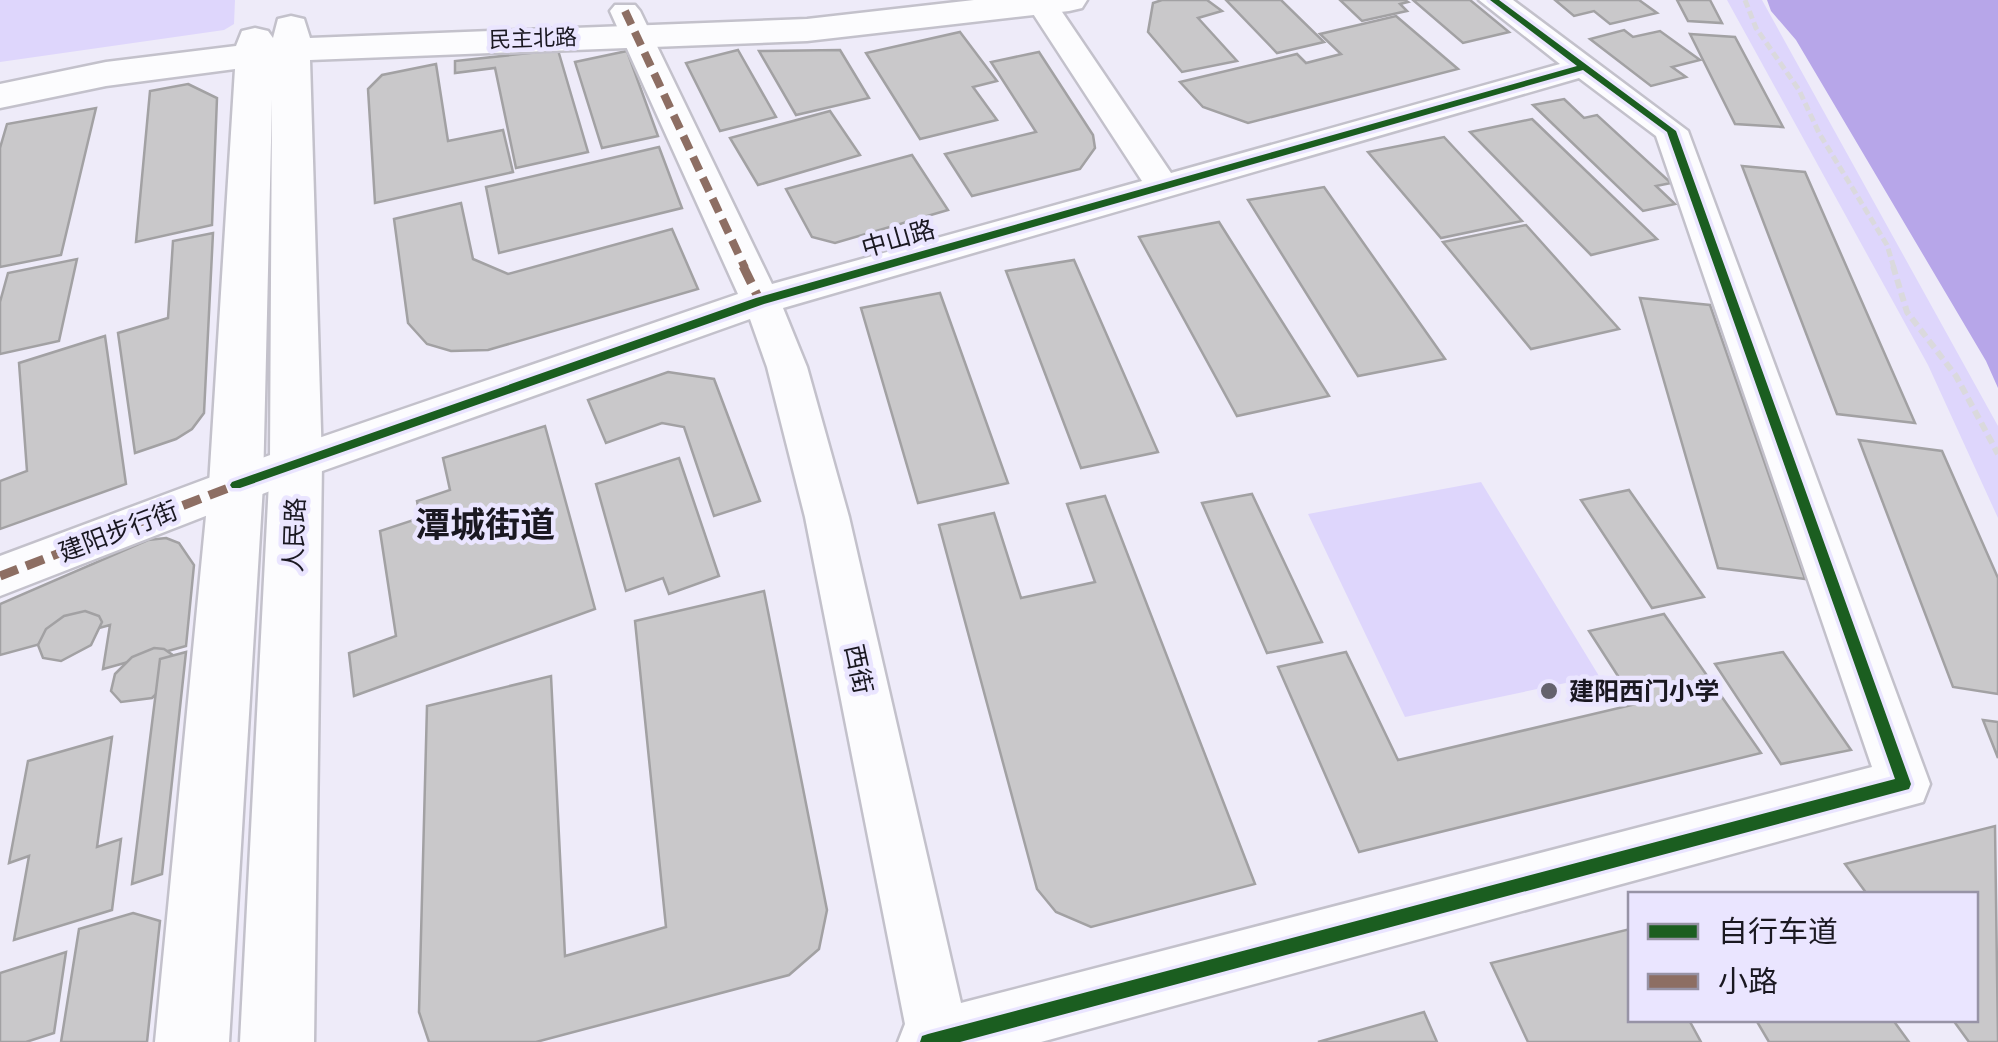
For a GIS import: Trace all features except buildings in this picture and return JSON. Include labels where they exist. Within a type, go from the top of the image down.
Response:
[{"type":"highway","name":"民主北路","points":[[0,69],[273,41],[413,42],[893,0]]},
{"type":"highway","name":"民主北路","points":[[631,23],[807,30],[1056,3]]},
{"type":"highway","name":"民主北路","points":[[0,96],[273,41]]},
{"type":"highway","name":"人民路","points":[[273,41],[296,463],[277,1042]]},
{"type":"highway","points":[[192,1042],[273,41]]},
{"type":"street","points":[[935,1041],[1904,784],[1670,132],[1494,0]]},
{"type":"street","points":[[1056,3],[1162,185]]},
{"type":"street","name":"西街","points":[[631,23],[760,301],[786,367],[827,517],[935,1041]]},
{"type":"street","name":"中山路","points":[[236,486],[760,301],[1584,67]]},
{"type":"street","name":"建阳步行街","points":[[0,576],[236,486]]},
{"type":"path","points":[[1746,0],[1756,28],[1799,90],[1819,133],[1881,233],[1907,312],[1956,376],[1998,454]]},
{"type":"shaded area","points":[[0,0],[235,0],[234,24],[224,30],[0,62]]},
{"type":"shaded area","points":[[1727,0],[1762,0],[1998,426],[1998,518],[1928,365]]},
{"type":"shaded area","points":[[1767,0],[1998,0],[1998,388],[1986,361],[1796,40],[1771,11]]},
{"type":"shaded area","points":[[1481,482],[1599,676],[1405,717],[1308,514]]},
{"type":"marked path","points":[[625,11],[760,301]]},
{"type":"marked path","points":[[0,576],[236,485]]},
{"type":"cycle path","points":[[928,1042],[1904,784],[1671,131],[1494,0]]},
{"type":"cycle path","points":[[236,485],[760,301],[1583,67]]},
{"type":"place","name":"建阳西门小学","points":[[1549,691]]},
{"type":"district","name":"潭城街道","points":[[485,525]]}]
